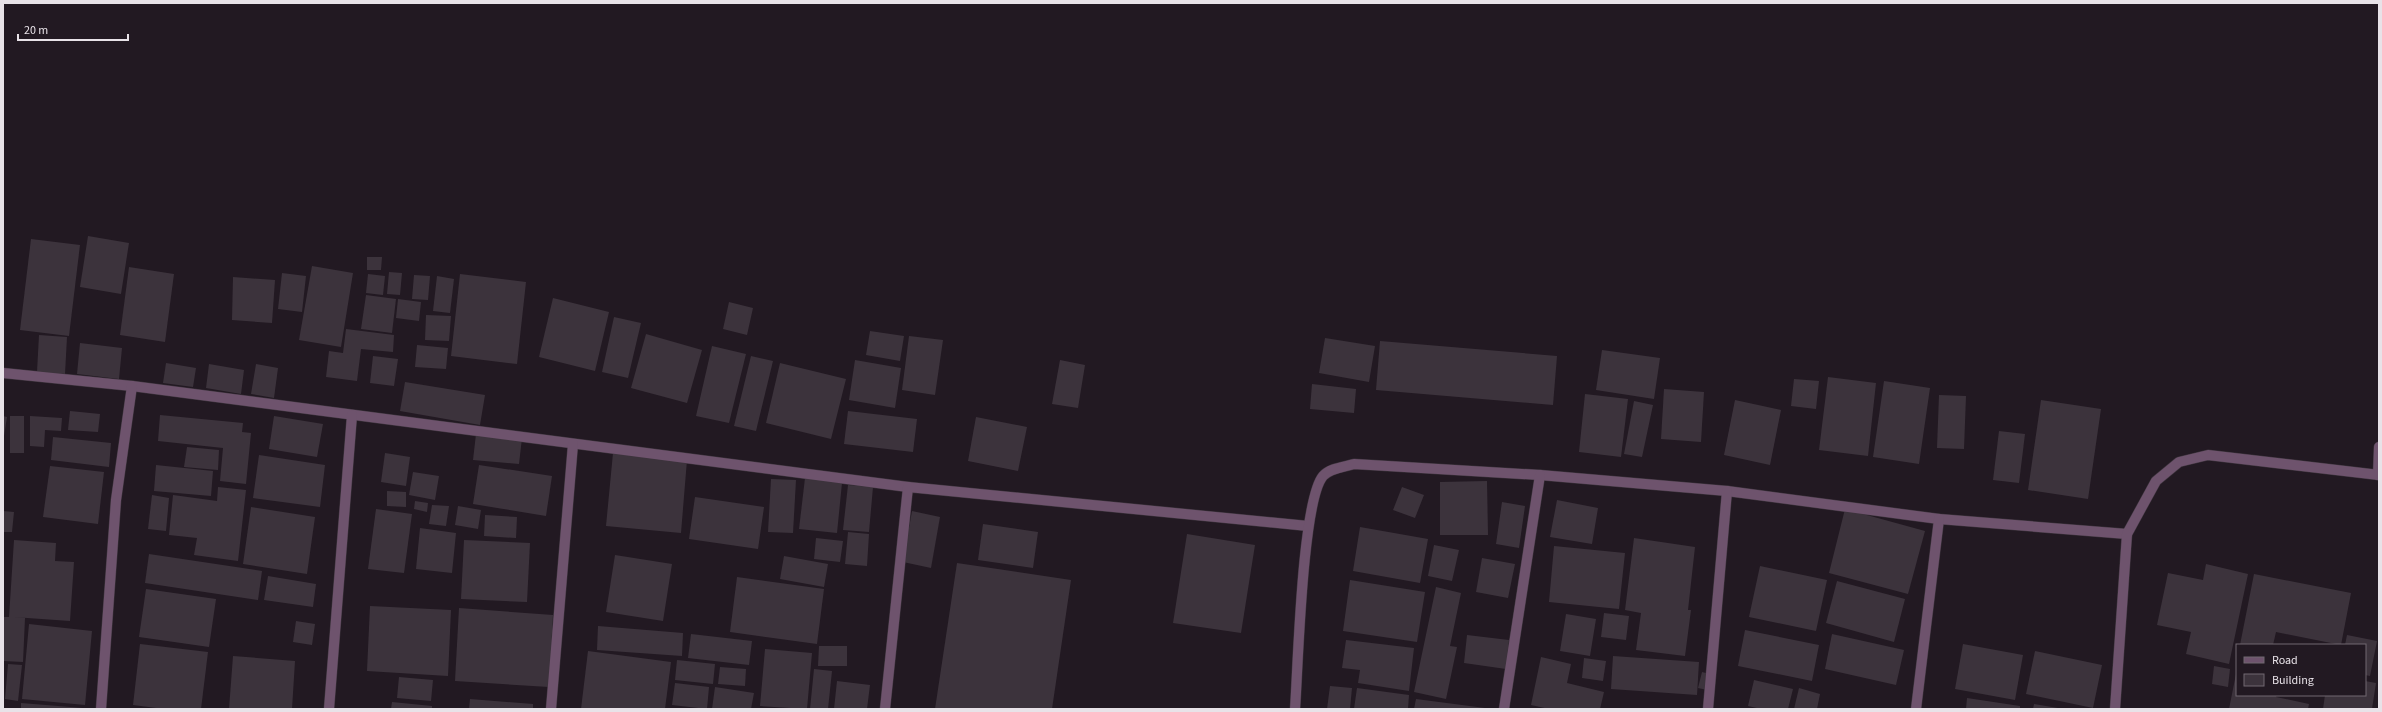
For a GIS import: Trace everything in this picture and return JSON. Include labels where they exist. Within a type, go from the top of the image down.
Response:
[{"type":"street","points":[[3,373],[132,386],[908,487],[1308,526]]},
{"type":"street","points":[[101,709],[116,500],[132,386]]},
{"type":"street","points":[[329,709],[352,414]]},
{"type":"street","points":[[551,709],[573,444]]},
{"type":"street","points":[[2115,709],[2127,534],[2156,481],[2179,462],[2208,455],[2378,475],[2379,447]]},
{"type":"street","points":[[1295,709],[1308,526],[1316,488],[1324,476],[1335,469],[1354,464],[1540,475],[1727,491],[1939,519],[2127,534]]},
{"type":"street","points":[[1504,709],[1540,475]]},
{"type":"street","points":[[885,709],[908,487]]},
{"type":"street","points":[[1708,709],[1727,491]]},
{"type":"street","points":[[1916,709],[1939,519]]},
{"type":"building","points":[[88,236],[129,243],[121,294],[80,287]]},
{"type":"building","points":[[31,239],[80,245],[69,336],[20,330]]},
{"type":"building","points":[[367,257],[382,257],[381,270],[367,270]]},
{"type":"building","points":[[312,266],[353,273],[341,347],[299,340]]},
{"type":"building","points":[[129,267],[174,274],[165,342],[120,335]]},
{"type":"building","points":[[389,272],[402,273],[400,295],[387,294]]},
{"type":"building","points":[[282,273],[306,276],[302,312],[278,309]]},
{"type":"building","points":[[368,274],[385,276],[383,295],[366,293]]},
{"type":"building","points":[[460,274],[526,282],[517,364],[451,356]]},
{"type":"building","points":[[414,275],[430,276],[428,300],[412,299]]},
{"type":"building","points":[[437,276],[454,279],[450,313],[433,311]]},
{"type":"building","points":[[233,277],[275,280],[272,323],[232,320]]},
{"type":"building","points":[[366,295],[396,299],[392,333],[361,329]]},
{"type":"building","points":[[553,298],[609,312],[595,371],[539,357]]},
{"type":"building","points":[[398,299],[421,302],[419,321],[396,318]]},
{"type":"building","points":[[729,302],[753,308],[747,335],[723,329]]},
{"type":"building","points":[[426,315],[451,316],[449,341],[425,340]]},
{"type":"building","points":[[614,317],[641,323],[628,378],[602,372]]},
{"type":"building","points":[[346,329],[394,335],[393,352],[361,349],[357,381],[326,377],[329,351],[343,353]]},
{"type":"building","points":[[870,331],[904,336],[900,361],[866,355]]},
{"type":"building","points":[[646,334],[702,350],[687,403],[631,388]]},
{"type":"building","points":[[39,335],[67,337],[65,374],[37,372]]},
{"type":"building","points":[[909,336],[943,340],[935,395],[902,390]]},
{"type":"building","points":[[1325,338],[1375,346],[1369,382],[1319,373]]},
{"type":"building","points":[[1380,341],[1557,356],[1553,405],[1376,390]]},
{"type":"building","points":[[80,343],[122,348],[119,379],[77,374]]},
{"type":"building","points":[[417,345],[448,348],[446,369],[415,367]]},
{"type":"building","points":[[712,346],[746,354],[729,423],[696,416]]},
{"type":"building","points":[[1602,350],[1660,358],[1654,399],[1596,390]]},
{"type":"building","points":[[373,356],[398,359],[394,386],[370,383]]},
{"type":"building","points":[[751,356],[773,361],[756,431],[734,426]]},
{"type":"building","points":[[855,360],[901,368],[895,408],[849,400]]},
{"type":"building","points":[[1060,360],[1085,365],[1078,408],[1052,404]]},
{"type":"building","points":[[166,363],[196,368],[193,387],[163,383]]},
{"type":"building","points":[[780,363],[846,379],[831,439],[766,423]]},
{"type":"building","points":[[209,364],[244,370],[241,394],[206,388]]},
{"type":"building","points":[[256,364],[278,368],[274,398],[251,394]]},
{"type":"building","points":[[1828,377],[1876,383],[1868,456],[1819,450]]},
{"type":"building","points":[[1794,379],[1819,381],[1816,409],[1791,406]]},
{"type":"building","points":[[1884,381],[1930,388],[1919,464],[1873,457]]},
{"type":"building","points":[[405,382],[485,395],[480,425],[400,411]]},
{"type":"building","points":[[1312,384],[1356,389],[1354,413],[1310,409]]},
{"type":"building","points":[[1664,389],[1704,392],[1701,442],[1661,439]]},
{"type":"building","points":[[1585,394],[1628,399],[1621,457],[1579,452]]},
{"type":"building","points":[[1939,395],[1966,396],[1964,449],[1937,448]]},
{"type":"building","points":[[1735,400],[1781,410],[1770,465],[1724,455]]},
{"type":"building","points":[[2041,400],[2101,409],[2088,499],[2028,490]]},
{"type":"building","points":[[1634,401],[1653,405],[1642,457],[1624,454]]},
{"type":"building","points":[[70,411],[100,414],[98,432],[68,430]]},
{"type":"building","points":[[848,411],[917,419],[913,452],[844,444]]},
{"type":"building","points":[[160,415],[243,423],[242,432],[251,433],[246,484],[220,481],[223,448],[158,441]]},
{"type":"building","points":[[3,416],[7,417],[4,436],[3,436]]},
{"type":"building","points":[[10,416],[24,416],[24,453],[10,453]]},
{"type":"building","points":[[30,416],[62,418],[61,431],[45,430],[44,447],[30,446]]},
{"type":"building","points":[[274,416],[323,424],[317,457],[269,449]]},
{"type":"building","points":[[976,417],[1027,427],[1018,471],[968,461]]},
{"type":"building","points":[[1999,431],[2025,434],[2019,483],[1993,480]]},
{"type":"building","points":[[476,434],[522,438],[519,464],[473,460]]},
{"type":"building","points":[[53,437],[111,443],[109,467],[51,460]]},
{"type":"building","points":[[187,447],[219,450],[218,470],[184,467]]},
{"type":"building","points":[[385,453],[410,457],[406,486],[381,482]]},
{"type":"building","points":[[613,453],[687,460],[681,533],[606,526]]},
{"type":"building","points":[[259,455],[325,465],[320,507],[253,498]]},
{"type":"building","points":[[156,465],[213,471],[211,496],[154,491]]},
{"type":"building","points":[[479,465],[552,476],[546,516],[473,504]]},
{"type":"building","points":[[50,466],[104,472],[98,524],[43,517]]},
{"type":"building","points":[[413,472],[439,476],[435,500],[409,495]]},
{"type":"building","points":[[805,478],[842,483],[837,533],[799,529]]},
{"type":"building","points":[[771,479],[796,480],[793,533],[768,532]]},
{"type":"building","points":[[1487,481],[1488,535],[1440,535],[1440,482]]},
{"type":"building","points":[[848,485],[873,487],[869,532],[843,530]]},
{"type":"building","points":[[218,487],[246,490],[238,561],[194,555],[197,538],[169,535],[173,495],[217,501]]},
{"type":"building","points":[[1402,487],[1424,495],[1415,518],[1393,510]]},
{"type":"building","points":[[387,491],[406,492],[406,507],[387,506]]},
{"type":"building","points":[[152,495],[169,498],[166,531],[148,529]]},
{"type":"building","points":[[695,497],[764,507],[758,549],[689,539]]},
{"type":"building","points":[[1557,500],[1598,508],[1592,544],[1550,537]]},
{"type":"building","points":[[415,501],[428,503],[427,512],[414,509]]},
{"type":"building","points":[[1502,502],[1525,506],[1519,548],[1496,544]]},
{"type":"building","points":[[432,505],[449,506],[446,526],[429,524]]},
{"type":"building","points":[[458,506],[481,510],[478,529],[455,525]]},
{"type":"building","points":[[251,507],[315,517],[307,574],[243,564]]},
{"type":"building","points":[[376,509],[412,514],[404,573],[368,569]]},
{"type":"building","points":[[1845,509],[1925,531],[1908,594],[1829,573]]},
{"type":"building","points":[[3,511],[14,512],[12,532],[3,532]]},
{"type":"building","points":[[912,511],[940,517],[931,568],[903,562]]},
{"type":"building","points":[[485,515],[517,517],[516,538],[484,536]]},
{"type":"building","points":[[983,524],[1038,532],[1033,568],[978,560]]},
{"type":"building","points":[[1360,527],[1428,539],[1420,583],[1353,571]]},
{"type":"building","points":[[420,528],[456,533],[452,573],[416,569]]},
{"type":"building","points":[[848,532],[869,534],[867,566],[845,564]]},
{"type":"building","points":[[1187,534],[1255,545],[1241,633],[1173,623]]},
{"type":"building","points":[[816,538],[843,541],[840,562],[814,559]]},
{"type":"building","points":[[1634,538],[1695,547],[1688,610],[1691,610],[1685,656],[1636,650],[1641,613],[1625,610]]},
{"type":"building","points":[[14,540],[56,543],[55,561],[74,562],[70,621],[13,617],[25,618],[23,662],[3,661],[3,617],[9,617]]},
{"type":"building","points":[[464,540],[530,543],[527,602],[461,599]]},
{"type":"building","points":[[1434,545],[1459,550],[1452,581],[1428,576]]},
{"type":"building","points":[[1554,546],[1625,553],[1619,609],[1549,602]]},
{"type":"building","points":[[149,554],[262,571],[258,600],[145,583]]},
{"type":"building","points":[[615,555],[672,564],[663,621],[606,612]]},
{"type":"building","points":[[784,556],[828,564],[824,587],[780,579]]},
{"type":"building","points":[[1482,558],[1515,564],[1508,598],[1476,592]]},
{"type":"building","points":[[957,563],[1071,580],[1052,709],[935,709]]},
{"type":"building","points":[[2206,564],[2248,574],[2229,664],[2186,654],[2191,632],[2157,625],[2168,573],[2203,580]]},
{"type":"building","points":[[1760,566],[1827,580],[1816,631],[1749,617]]},
{"type":"building","points":[[2254,574],[2351,593],[2341,644],[2276,632],[2273,644],[2240,644]]},
{"type":"building","points":[[268,576],[316,584],[313,607],[264,600]]},
{"type":"building","points":[[737,577],[824,589],[817,644],[730,632]]},
{"type":"building","points":[[1350,580],[1425,592],[1417,642],[1343,631]]},
{"type":"building","points":[[1837,581],[1905,599],[1894,642],[1826,623]]},
{"type":"building","points":[[1436,587],[1461,593],[1450,646],[1457,647],[1446,699],[1414,692]]},
{"type":"building","points":[[146,589],[216,599],[209,647],[139,637]]},
{"type":"building","points":[[370,606],[451,610],[448,676],[367,671]]},
{"type":"building","points":[[459,608],[553,615],[549,687],[455,681]]},
{"type":"building","points":[[1604,613],[1629,616],[1626,640],[1601,637]]},
{"type":"building","points":[[1566,614],[1596,619],[1590,656],[1560,651]]},
{"type":"building","points":[[296,621],[315,624],[312,645],[293,642]]},
{"type":"building","points":[[29,624],[92,631],[85,705],[22,699]]},
{"type":"building","points":[[598,626],[683,633],[682,656],[597,650]]},
{"type":"building","points":[[1745,630],[1819,645],[1812,681],[1738,666]]},
{"type":"building","points":[[691,634],[752,641],[749,665],[688,658]]},
{"type":"building","points":[[1832,634],[1904,650],[1896,685],[1825,669]]},
{"type":"building","points":[[1467,635],[1509,640],[1506,669],[1464,663]]},
{"type":"building","points":[[2347,635],[2377,641],[2370,676],[2366,675],[2366,644],[2345,644]]},
{"type":"building","points":[[1346,640],[1414,648],[1409,691],[1358,683],[1360,670],[1342,668]]},
{"type":"building","points":[[140,644],[208,652],[201,709],[164,709],[133,705]]},
{"type":"building","points":[[1963,644],[2023,655],[2015,700],[1955,689]]},
{"type":"building","points":[[819,646],[847,646],[847,666],[818,666]]},
{"type":"building","points":[[765,649],[812,653],[807,709],[760,706]]},
{"type":"building","points":[[588,651],[671,662],[665,709],[581,709]]},
{"type":"building","points":[[2035,651],[2102,665],[2093,708],[2026,694]]},
{"type":"building","points":[[233,656],[295,661],[292,709],[229,709]]},
{"type":"building","points":[[1613,656],[1699,662],[1697,695],[1611,689]]},
{"type":"building","points":[[1541,657],[1571,664],[1567,683],[1604,692],[1600,709],[1549,709],[1531,705]]},
{"type":"building","points":[[1584,658],[1606,661],[1603,681],[1582,678]]},
{"type":"building","points":[[677,660],[715,664],[713,684],[675,680]]},
{"type":"building","points":[[8,664],[22,665],[18,701],[5,699]]},
{"type":"building","points":[[2214,666],[2230,669],[2228,687],[2212,684]]},
{"type":"building","points":[[720,667],[746,669],[745,686],[718,684]]},
{"type":"building","points":[[814,669],[832,671],[828,709],[810,709]]},
{"type":"building","points":[[1702,672],[1710,674],[1707,690],[1698,688]]},
{"type":"building","points":[[2236,674],[2236,696],[2276,696],[2309,704],[2308,709],[2229,709]]},
{"type":"building","points":[[399,677],[433,680],[431,701],[397,698]]},
{"type":"building","points":[[1754,680],[1793,689],[1788,709],[1761,709],[1748,706]]},
{"type":"building","points":[[837,681],[870,685],[867,709],[834,709]]},
{"type":"building","points":[[2366,681],[2376,683],[2372,709],[2323,709],[2325,696],[2366,696]]},
{"type":"building","points":[[675,683],[709,687],[707,709],[672,705]]},
{"type":"building","points":[[1330,686],[1352,688],[1350,709],[1327,709]]},
{"type":"building","points":[[715,687],[754,693],[751,709],[712,709]]},
{"type":"building","points":[[1357,688],[1409,695],[1408,709],[1354,709]]},
{"type":"building","points":[[1799,688],[1820,694],[1817,709],[1794,709]]},
{"type":"building","points":[[1967,698],[2020,706],[2020,709],[1966,709]]},
{"type":"building","points":[[470,699],[533,704],[533,709],[469,709]]},
{"type":"building","points":[[1416,699],[1485,708],[1485,709],[1414,709]]},
{"type":"building","points":[[392,702],[432,706],[432,709],[391,709]]},
{"type":"building","points":[[21,703],[83,708],[83,709],[21,709]]},
{"type":"building","points":[[2034,704],[2058,708],[2058,709],[2033,709]]}]
